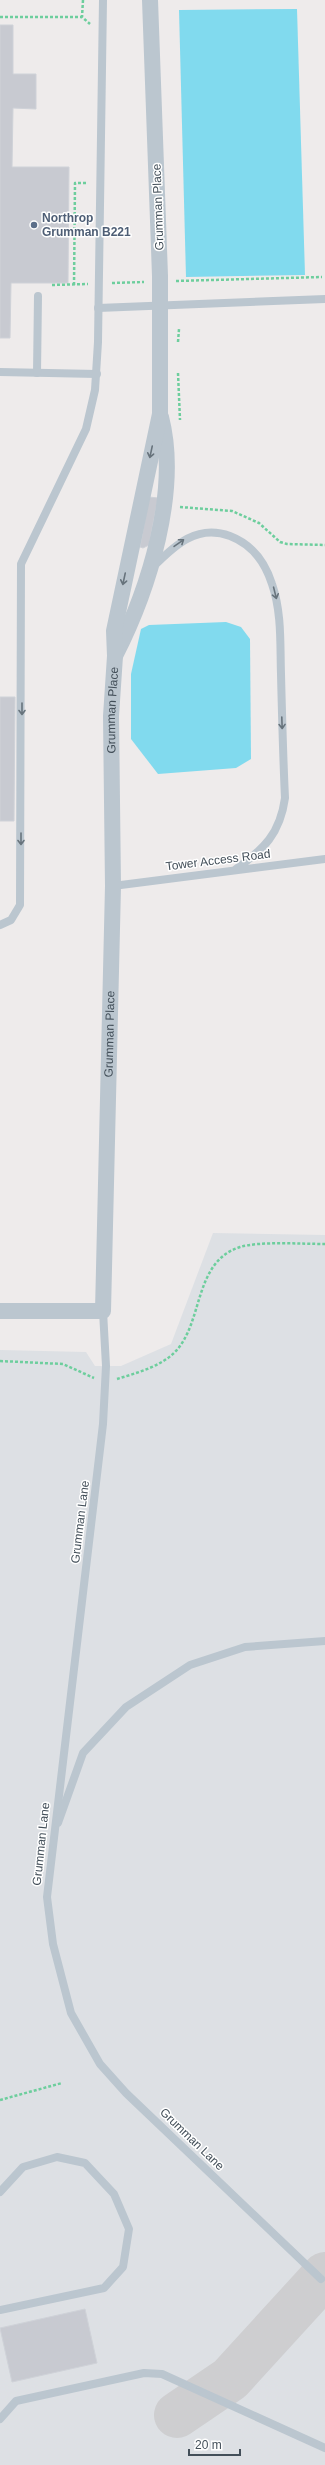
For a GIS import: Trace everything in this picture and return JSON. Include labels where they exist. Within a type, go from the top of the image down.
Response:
[{"type":"street","name":"Grumman Place","points":[[103,1311],[113,886],[111,716],[116,656],[114,631],[160,414],[160,306],[150,0]]},
{"type":"street","name":"Grumman Place","points":[[116,656],[133,622],[151,570],[168,480],[168,460],[165,434],[160,414]]},
{"type":"street","points":[[0,1312],[103,1311]]},
{"type":"lane","points":[[0,925],[11,920],[17,914],[20,905],[22,670],[20,651],[21,564],[86,429],[92,407],[96,374],[103,0]]},
{"type":"lane","points":[[38,296],[38,372]]},
{"type":"lane","points":[[98,308],[325,299]]},
{"type":"lane","points":[[0,372],[96,374]]},
{"type":"lane","points":[[151,570],[184,539],[197,534],[224,534],[247,545],[259,557],[272,584],[279,616],[284,798],[283,811],[278,825],[260,852],[236,870]]},
{"type":"lane","name":"Tower Access Road","points":[[113,886],[325,859]]},
{"type":"lane","name":"Grumman Lane","points":[[103,1311],[106,1383],[104,1424],[47,1897],[53,1944],[71,2014],[100,2064],[126,2094],[321,2279]]},
{"type":"lane","points":[[54,1837],[83,1753],[126,1707],[190,1665],[245,1647],[325,1641]]},
{"type":"lane","points":[[0,2192],[23,2168],[57,2157],[85,2163],[114,2194],[128,2229],[123,2268],[104,2288],[0,2310]]},
{"type":"lane","points":[[0,2419],[16,2400],[144,2373],[162,2374],[325,2448]]},
{"type":"path","points":[[82,17],[83,0]]},
{"type":"path","points":[[0,16],[82,17],[91,25]]},
{"type":"path","points":[[74,285],[74,183],[90,183],[90,175]]},
{"type":"path","points":[[175,273],[176,281],[322,277]]},
{"type":"path","points":[[112,283],[149,282]]},
{"type":"path","points":[[52,286],[88,284]]},
{"type":"path","points":[[163,504],[188,509],[207,508],[232,511],[259,523],[280,542],[287,544],[325,545]]},
{"type":"path","points":[[0,1361],[63,1364],[106,1383],[152,1367],[174,1353],[185,1337],[207,1275],[221,1258],[240,1247],[325,1244]]},
{"type":"path","points":[[0,2100],[62,2083]]},
{"type":"shaded area","points":[[213,1233],[325,1235],[325,2465],[0,2465],[0,1350],[86,1352],[95,1366],[121,1366],[171,1344]]},
{"type":"water","points":[[297,9],[305,275],[186,277],[179,10]]},
{"type":"water","points":[[226,622],[241,627],[250,639],[251,759],[236,768],[158,774],[131,739],[131,674],[141,629],[149,625]]},
{"type":"building","name":"Northrop Grumman B221","points":[[0,25],[13,25],[13,74],[36,74],[36,109],[13,108],[12,167],[69,167],[68,283],[11,283],[10,338],[0,338]]},
{"type":"building","points":[[149,497],[158,498],[149,545],[143,548],[140,547]]},
{"type":"building","points":[[0,697],[15,697],[14,821],[0,821]]},
{"type":"building","points":[[85,2309],[97,2363],[12,2382],[0,2328]]},
{"type":"taxiway","points":[[177,2415],[230,2379],[325,2275]]},
{"type":"place","name":"Northrop Grumman B221","points":[[34,225]]}]
